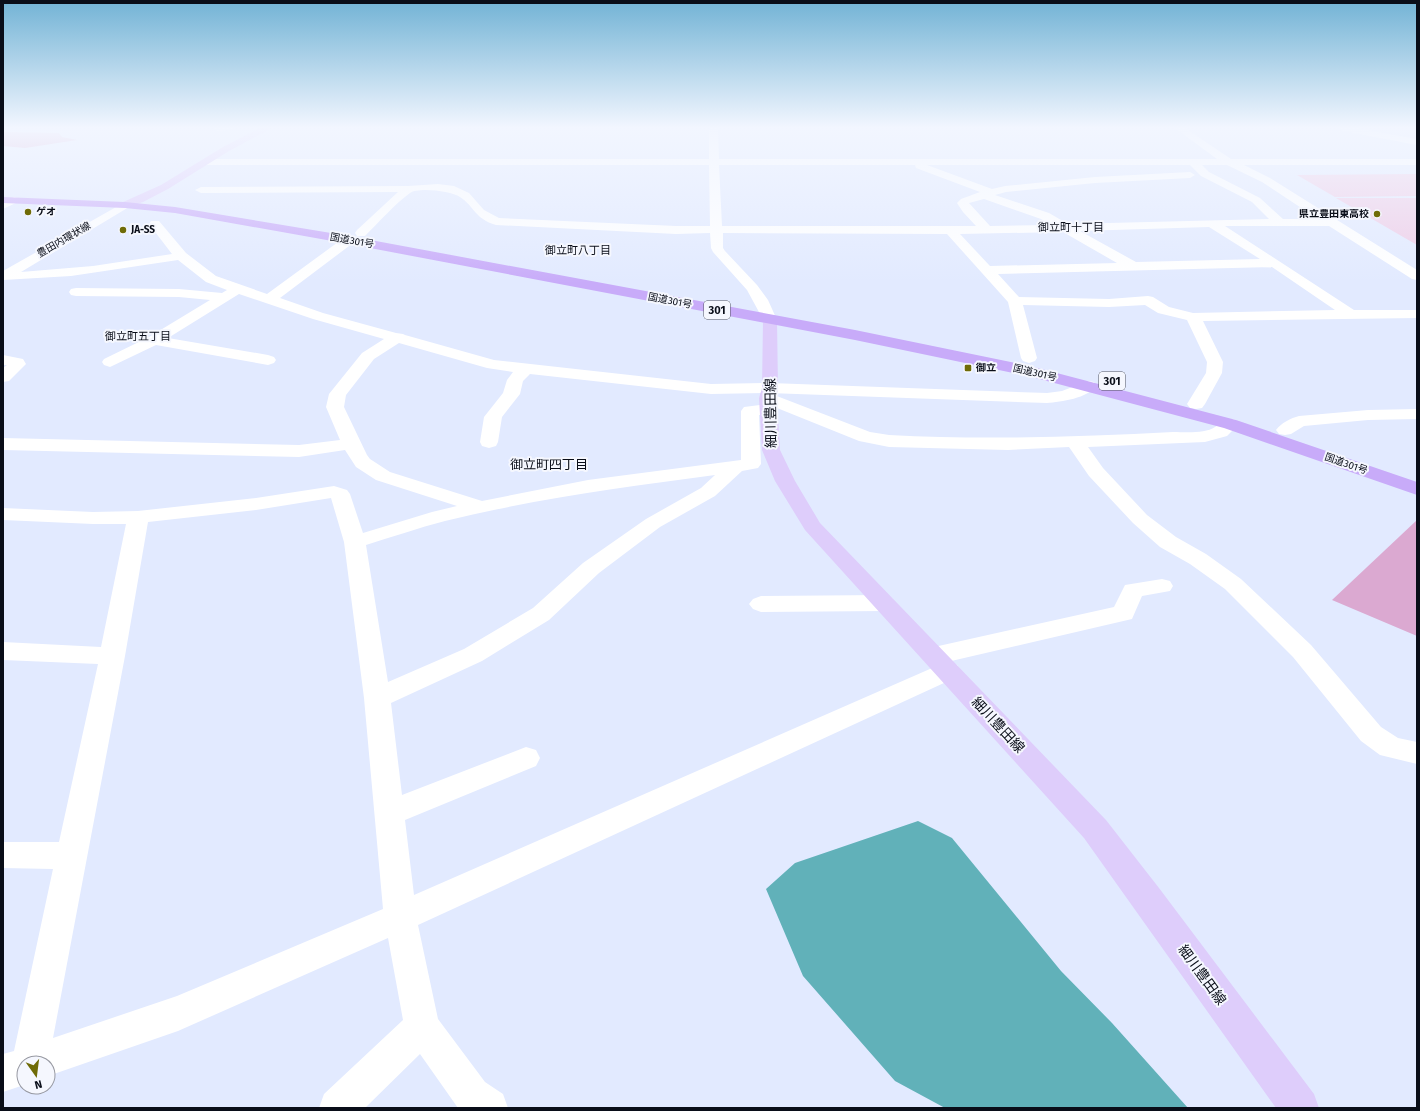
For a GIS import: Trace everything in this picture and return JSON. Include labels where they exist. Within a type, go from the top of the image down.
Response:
[{"type":"highway","name":"国道301号","points":[[6,200],[133,200],[175,210],[355,237],[768,314],[855,335],[1015,368],[1230,424],[1417,489]]},
{"type":"highway","name":"国道301号","points":[[768,314],[892,330],[1029,358],[1285,430],[1417,475]]},
{"type":"main road","points":[[133,200],[146,187],[159,180]]},
{"type":"main road","points":[[133,200],[172,180]]},
{"type":"main road","name":"細川豊田線","points":[[768,314],[770,450],[785,481],[812,526],[1095,829],[1134,879],[1258,1053],[1300,1108]]},
{"type":"street","points":[[715,180],[716,248],[723,258],[736,269],[755,290],[768,314]]},
{"type":"street","points":[[953,180],[1044,216],[1130,273]]},
{"type":"street","points":[[986,229],[967,210],[963,203],[1006,189],[1098,180]]},
{"type":"street","points":[[1216,180],[1256,200],[1279,222]]},
{"type":"street","points":[[1266,180],[1417,276]]},
{"type":"street","points":[[201,190],[408,189],[438,187],[457,190],[465,195],[480,212],[488,218],[496,221],[676,230],[950,230],[1211,223],[1332,222]]},
{"type":"street","points":[[270,299],[355,237],[408,189]]},
{"type":"street","name":"豊田内環状線","points":[[3,276],[133,200]]},
{"type":"street","points":[[1211,223],[1275,263],[1351,314]]},
{"type":"street","points":[[155,224],[181,256],[211,279],[318,316],[398,337],[493,365],[711,389],[769,399],[1047,398],[1064,396],[1088,386]]},
{"type":"street","points":[[950,230],[1015,301],[1029,358]]},
{"type":"street","points":[[3,276],[25,276],[105,269],[181,256]]},
{"type":"street","points":[[987,270],[1112,268],[1130,273],[1275,263]]},
{"type":"street","points":[[110,362],[154,340],[238,289]]},
{"type":"street","points":[[1137,289],[1154,305],[1169,313],[1193,317],[1417,314]]},
{"type":"street","points":[[76,292],[179,293],[223,297]]},
{"type":"street","points":[[1015,301],[1109,302],[1148,300]]},
{"type":"street","points":[[1193,317],[1215,362],[1214,373],[1196,404]]},
{"type":"street","points":[[398,337],[368,356],[338,394],[335,407],[351,444],[364,463],[383,476],[481,507]]},
{"type":"street","points":[[154,340],[268,360]]},
{"type":"street","points":[[3,360],[17,362],[18,364],[3,377]]},
{"type":"street","points":[[489,442],[494,417],[511,394],[515,380],[525,369]]},
{"type":"street","points":[[769,399],[866,437],[928,443],[1008,444],[1205,436],[1221,432],[1230,424]]},
{"type":"street","points":[[355,542],[439,516],[481,507],[588,486],[751,464],[750,411],[769,399]]},
{"type":"street","points":[[1285,430],[1299,421],[1368,415],[1417,414]]},
{"type":"street","points":[[1075,442],[1096,472],[1140,519],[1168,542],[1198,559],[1233,584],[1302,651],[1371,734],[1390,747],[1417,753]]},
{"type":"street","points":[[3,444],[293,451],[351,444]]},
{"type":"street","points":[[377,698],[473,655],[541,614],[591,568],[653,523],[708,492],[736,466]]},
{"type":"street","points":[[3,514],[93,518],[138,517],[256,504],[334,492],[340,494],[355,542],[377,698],[400,917],[422,1027],[472,1095],[489,1108]]},
{"type":"street","points":[[33,1055],[112,656],[138,517]]},
{"type":"street","points":[[55,1055],[178,1013],[400,917],[941,664],[1124,613],[1133,590],[1162,586]]},
{"type":"street","points":[[761,604],[884,603]]},
{"type":"street","points":[[3,651],[112,656]]},
{"type":"street","points":[[389,813],[526,758]]},
{"type":"street","points":[[3,855],[71,856]]},
{"type":"street","points":[[338,1108],[422,1027]]},
{"type":"street","points":[[3,1074],[16,1069]]},
{"type":"shaded area","points":[[1305,180],[1417,180],[1417,196],[1335,197]]},
{"type":"shaded area","points":[[1336,198],[1417,198],[1417,245]]},
{"type":"shaded area","points":[[1417,520],[1417,636],[1332,600]]},
{"type":"shaded area","points":[[918,821],[952,838],[1061,971],[1112,1023],[1188,1108],[945,1108],[895,1081],[803,976],[766,889],[795,863]]},
{"type":"place","name":"ゲオ","points":[[28,212]]},
{"type":"place","name":"県立豊田東高校","points":[[1377,214]]},
{"type":"place","name":"JA-SS","points":[[123,230]]},
{"type":"place","name":"御立","points":[[968,368]]},
{"type":"district","name":"御立町十丁目","points":[[1071,227]]},
{"type":"district","name":"御立町八丁目","points":[[578,250]]},
{"type":"district","name":"御立町五丁目","points":[[138,336]]},
{"type":"district","name":"御立町四丁目","points":[[549,464]]}]
